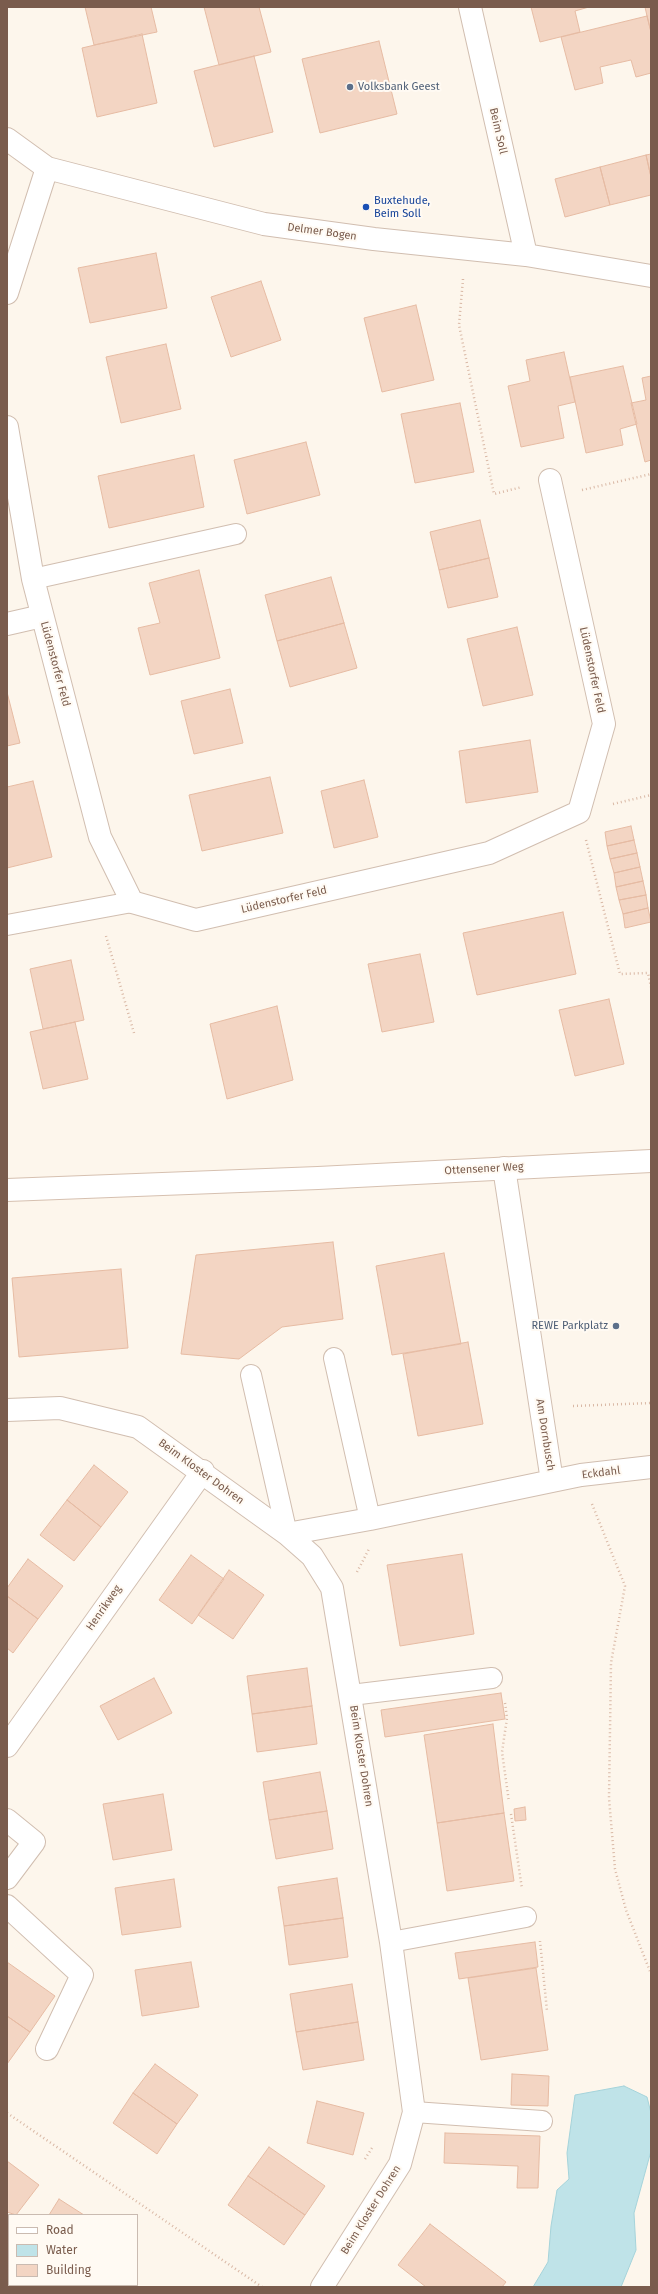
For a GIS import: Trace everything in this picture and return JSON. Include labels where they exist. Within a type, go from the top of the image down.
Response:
[{"type":"street","name":"Beim Soll","points":[[470,7],[526,255]]},
{"type":"street","name":"Delmer Bogen","points":[[7,139],[47,168],[264,224],[374,239],[526,255],[651,276]]},
{"type":"street","points":[[7,294],[47,168]]},
{"type":"street","name":"Lüdenstorfer Feld","points":[[7,427],[33,578],[100,837],[132,902],[196,920],[489,853],[580,812],[604,724],[552,488]]},
{"type":"street","points":[[7,624],[42,616]]},
{"type":"street","name":"Ottensener Weg","points":[[7,1190],[318,1178],[651,1161]]},
{"type":"street","name":"Am Dornbusch","points":[[287,1534],[370,1519],[552,1481],[504,1168]]},
{"type":"street","name":"Beim Kloster Dohren","points":[[7,1410],[60,1408],[138,1427],[203,1471],[287,1534],[312,1556],[332,1588],[391,1942],[414,2112],[400,2164],[322,2287]]},
{"type":"street","name":"Eckdahl","points":[[552,1481],[581,1475],[651,1467]]},
{"type":"street","name":"Henrikweg","points":[[7,1746],[203,1471]]},
{"type":"street","points":[[7,1820],[34,1842],[7,1878]]},
{"type":"street","points":[[7,1906],[82,1974],[47,2049]]},
{"type":"lane","points":[[33,578],[236,534]]},
{"type":"lane","points":[[7,925],[132,902]]},
{"type":"lane","points":[[334,1358],[370,1519]]},
{"type":"lane","points":[[251,1375],[287,1534]]},
{"type":"lane","points":[[351,1695],[492,1678]]},
{"type":"lane","points":[[391,1942],[526,1917]]},
{"type":"lane","points":[[414,2112],[542,2121]]},
{"type":"path","points":[[467,248],[459,325],[494,494],[552,488],[651,474]]},
{"type":"path","points":[[651,795],[580,812],[620,974],[648,973],[651,987]]},
{"type":"path","points":[[98,908],[134,1033]]},
{"type":"path","points":[[573,1406],[651,1403]]},
{"type":"path","points":[[581,1475],[625,1586],[611,1663],[609,1798],[615,1868],[626,1910],[651,1974]]},
{"type":"path","points":[[492,1678],[502,1678],[507,1718],[502,1752],[509,1802]]},
{"type":"path","points":[[511,1814],[529,1936],[540,1934],[547,2010]]},
{"type":"path","points":[[7,2113],[262,2287]]},
{"type":"path","points":[[365,2160],[373,2147]]},
{"type":"water","points":[[624,2086],[647,2097],[651,2113],[651,2151],[634,2213],[636,2250],[621,2287],[533,2287],[548,2262],[551,2226],[557,2190],[569,2179],[567,2153],[575,2095]]},
{"type":"building","points":[[85,7],[151,7],[157,32],[94,45]]},
{"type":"building","points":[[204,7],[259,7],[271,52],[219,65]]},
{"type":"building","points":[[531,7],[589,7],[575,11],[580,32],[540,42]]},
{"type":"building","points":[[645,7],[651,7],[651,32],[647,16]]},
{"type":"building","points":[[647,16],[651,32],[651,73],[636,77],[631,60],[600,67],[603,83],[575,90],[561,37]]},
{"type":"building","points":[[142,34],[157,103],[97,117],[82,48]]},
{"type":"building","name":"Volksbank Geest","points":[[379,41],[397,114],[320,133],[302,59]]},
{"type":"building","points":[[254,56],[273,132],[214,147],[194,71]]},
{"type":"building","points":[[651,154],[651,177],[646,155]]},
{"type":"building","points":[[646,155],[651,177],[651,195],[610,205],[600,167]]},
{"type":"building","points":[[600,167],[610,205],[565,217],[555,179]]},
{"type":"building","points":[[156,253],[167,308],[90,323],[78,268]]},
{"type":"building","points":[[261,281],[281,340],[231,357],[211,297]]},
{"type":"building","points":[[416,305],[434,380],[382,392],[364,318]]},
{"type":"building","points":[[166,344],[181,409],[121,423],[106,357]]},
{"type":"building","points":[[564,352],[575,402],[558,406],[564,438],[521,447],[508,386],[530,381],[526,360]]},
{"type":"building","points":[[623,366],[637,424],[620,429],[623,445],[586,453],[570,377]]},
{"type":"building","points":[[651,376],[651,460],[645,462],[631,403],[646,400],[642,378]]},
{"type":"building","points":[[460,403],[474,472],[415,483],[401,414]]},
{"type":"building","points":[[306,442],[320,495],[247,514],[234,460]]},
{"type":"building","points":[[194,455],[204,507],[109,528],[98,476]]},
{"type":"building","points":[[480,520],[489,558],[439,570],[430,532]]},
{"type":"building","points":[[489,558],[498,597],[448,608],[439,570]]},
{"type":"building","points":[[199,570],[220,658],[150,675],[138,628],[160,623],[149,583]]},
{"type":"building","points":[[331,577],[344,623],[277,641],[265,595]]},
{"type":"building","points":[[344,623],[357,668],[290,687],[277,641]]},
{"type":"building","points":[[517,627],[533,695],[483,706],[467,639]]},
{"type":"building","points":[[230,689],[243,743],[194,754],[181,701]]},
{"type":"building","points":[[7,692],[20,743],[7,746]]},
{"type":"building","points":[[530,740],[538,792],[466,803],[459,751]]},
{"type":"building","points":[[270,777],[283,833],[202,851],[189,795]]},
{"type":"building","points":[[364,780],[378,837],[334,848],[321,791]]},
{"type":"building","points":[[33,781],[52,857],[7,868],[7,787]]},
{"type":"building","points":[[631,826],[634,840],[607,846],[605,832]]},
{"type":"building","points":[[634,840],[637,853],[610,859],[607,846]]},
{"type":"building","points":[[637,853],[640,867],[614,873],[610,859]]},
{"type":"building","points":[[640,867],[643,881],[616,887],[614,873]]},
{"type":"building","points":[[643,881],[646,895],[619,900],[616,887]]},
{"type":"building","points":[[646,895],[648,908],[623,914],[619,900]]},
{"type":"building","points":[[648,908],[651,922],[625,928],[623,914]]},
{"type":"building","points":[[563,912],[576,974],[477,995],[463,933]]},
{"type":"building","points":[[420,954],[434,1022],[382,1032],[368,964]]},
{"type":"building","points":[[71,960],[84,1020],[43,1029],[30,969]]},
{"type":"building","points":[[609,999],[624,1064],[575,1076],[559,1010]]},
{"type":"building","points":[[277,1006],[293,1080],[227,1099],[210,1024]]},
{"type":"building","points":[[75,1022],[88,1079],[43,1089],[30,1032]]},
{"type":"building","points":[[333,1242],[343,1319],[282,1327],[239,1359],[181,1354],[196,1255]]},
{"type":"building","points":[[444,1253],[461,1344],[392,1355],[376,1266]]},
{"type":"building","points":[[121,1269],[128,1348],[19,1357],[12,1278]]},
{"type":"building","points":[[468,1342],[483,1424],[418,1436],[403,1354]]},
{"type":"building","points":[[94,1465],[128,1492],[101,1527],[67,1500]]},
{"type":"building","points":[[67,1500],[101,1527],[74,1561],[40,1535]]},
{"type":"building","points":[[462,1554],[474,1634],[400,1646],[387,1565]]},
{"type":"building","points":[[191,1555],[224,1579],[192,1624],[159,1600]]},
{"type":"building","points":[[28,1559],[63,1586],[38,1619],[7,1596],[7,1588]]},
{"type":"building","points":[[229,1570],[264,1595],[233,1639],[198,1615]]},
{"type":"building","points":[[7,1596],[38,1619],[13,1653],[7,1648]]},
{"type":"building","points":[[307,1668],[312,1706],[252,1714],[247,1676]]},
{"type":"building","points":[[154,1678],[172,1713],[118,1740],[100,1706]]},
{"type":"building","points":[[501,1693],[505,1719],[385,1737],[381,1710]]},
{"type":"building","points":[[312,1706],[317,1744],[257,1752],[252,1714]]},
{"type":"building","points":[[493,1724],[504,1813],[437,1823],[424,1735]]},
{"type":"building","points":[[320,1772],[327,1811],[269,1820],[263,1782]]},
{"type":"building","points":[[163,1794],[172,1850],[113,1860],[103,1804]]},
{"type":"building","points":[[525,1807],[526,1820],[515,1821],[514,1809]]},
{"type":"building","points":[[327,1811],[333,1849],[276,1859],[269,1820]]},
{"type":"building","points":[[504,1813],[514,1881],[447,1891],[437,1823]]},
{"type":"building","points":[[337,1878],[343,1918],[284,1926],[278,1887]]},
{"type":"building","points":[[174,1879],[181,1927],[122,1935],[115,1888]]},
{"type":"building","points":[[343,1918],[348,1957],[289,1965],[284,1926]]},
{"type":"building","points":[[535,1942],[538,1967],[459,1979],[455,1953]]},
{"type":"building","points":[[7,1962],[55,1996],[30,2032],[7,2016]]},
{"type":"building","points":[[191,1962],[199,2007],[142,2016],[135,1970]]},
{"type":"building","points":[[536,1968],[548,2050],[481,2060],[468,1978]]},
{"type":"building","points":[[352,1984],[358,2022],[296,2032],[290,1994]]},
{"type":"building","points":[[7,2016],[30,2032],[7,2064]]},
{"type":"building","points":[[358,2022],[364,2060],[303,2070],[296,2032]]},
{"type":"building","points":[[155,2064],[198,2095],[177,2124],[133,2093]]},
{"type":"building","points":[[512,2074],[549,2076],[548,2106],[511,2105]]},
{"type":"building","points":[[133,2093],[177,2124],[157,2154],[113,2123]]},
{"type":"building","points":[[317,2101],[364,2113],[353,2155],[307,2143]]},
{"type":"building","points":[[445,2133],[540,2136],[538,2188],[517,2188],[518,2166],[444,2163]]},
{"type":"building","points":[[269,2147],[325,2186],[305,2215],[248,2176]]},
{"type":"building","points":[[7,2161],[39,2185],[17,2214],[7,2212]]},
{"type":"building","points":[[248,2176],[305,2215],[284,2245],[228,2205]]},
{"type":"building","points":[[59,2199],[82,2214],[50,2214]]},
{"type":"building","points":[[430,2224],[506,2282],[502,2287],[426,2287],[398,2265]]},
{"type":"building","points":[[62,2286],[86,2286],[86,2287]]},
{"type":"place","name":"Volksbank Geest","points":[[350,87]]},
{"type":"place","name":"Buxtehude, Beim Soll","points":[[366,207]]},
{"type":"place","name":"REWE Parkplatz","points":[[616,1326]]}]
